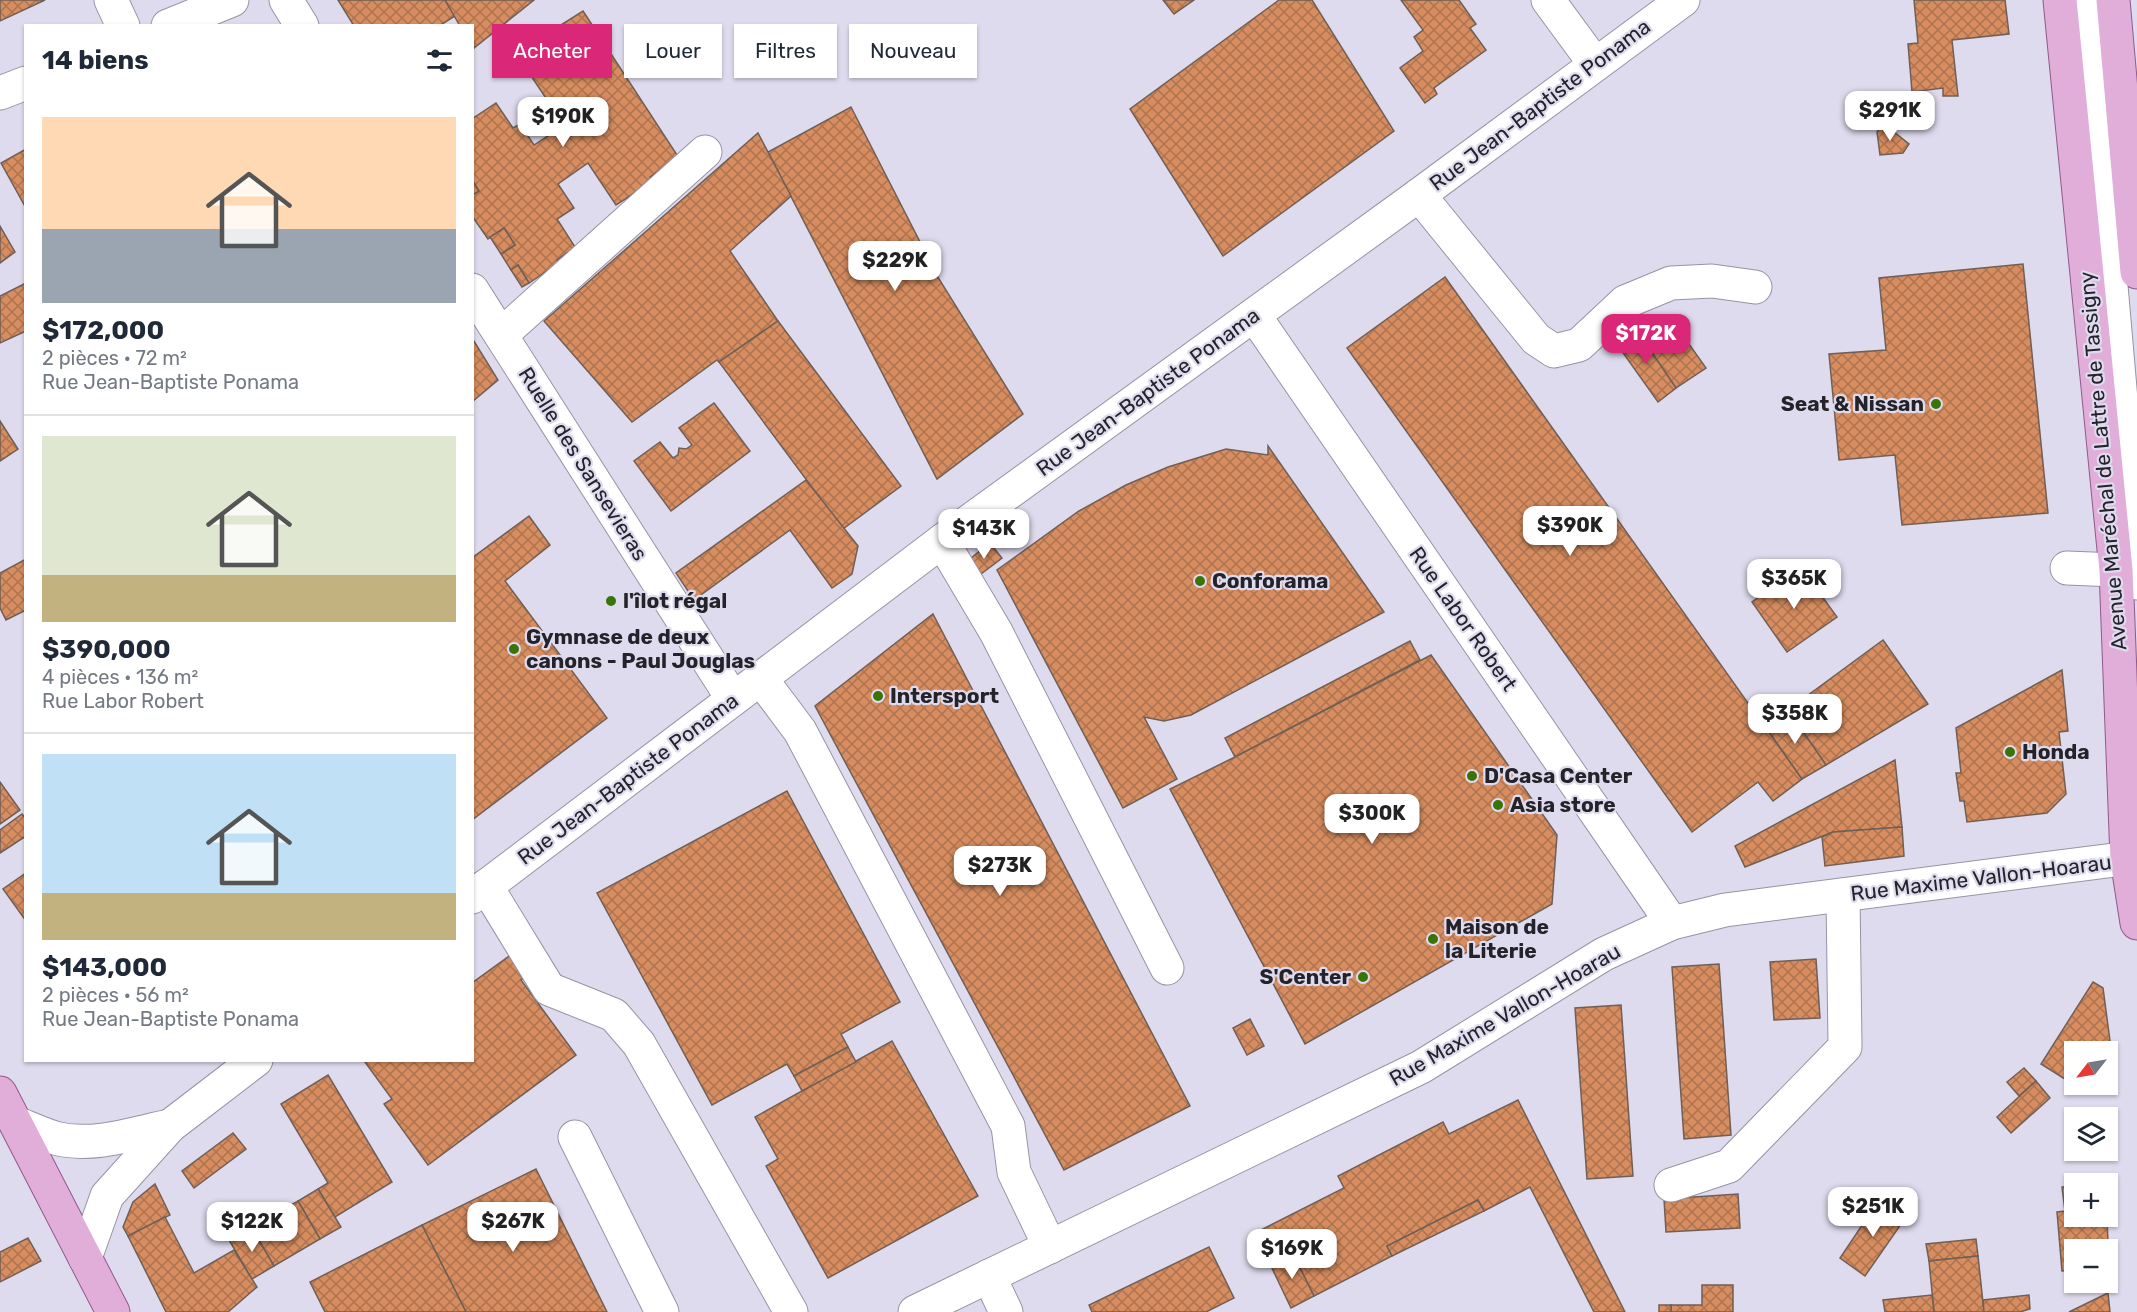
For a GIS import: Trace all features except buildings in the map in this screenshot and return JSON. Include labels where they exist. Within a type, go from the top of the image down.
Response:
[{"type":"main road","name":"Avenue Maréchal de Lattre de Tassigny","points":[[2060,0],[2127,577],[2132,858],[2137,923]]},
{"type":"main road","points":[[2113,0],[2137,272]]},
{"type":"main road","points":[[0,1093],[113,1312]]},
{"type":"street","points":[[111,0],[122,24]]},
{"type":"street","points":[[173,24],[232,0]]},
{"type":"street","points":[[286,0],[301,24]]},
{"type":"street","points":[[1548,0],[1595,64]]},
{"type":"street","name":"Rue Jean-Baptiste Ponama","points":[[479,891],[942,541],[1419,195],[1683,0]]},
{"type":"street","name":"Avenue Maréchal de Lattre de Tassigny","points":[[2086,0],[2127,577]]},
{"type":"street","points":[[0,93],[24,84]]},
{"type":"street","points":[[501,335],[705,152]]},
{"type":"street","points":[[1419,195],[1536,339],[1554,351],[1579,345],[1625,302],[1671,283],[1712,281],[1755,287]]},
{"type":"street","name":"Ruelle des Sansevieras","points":[[474,293],[733,699]]},
{"type":"street","name":"Rue Labor Robert","points":[[1254,315],[1672,923]]},
{"type":"street","points":[[942,541],[996,632],[1167,968]]},
{"type":"street","points":[[2067,568],[2127,577]]},
{"type":"street","points":[[761,679],[800,731],[1008,1126],[1014,1172],[1050,1247]]},
{"type":"street","name":"Rue Maxime Vallon-Hoarau","points":[[915,1312],[1421,1067],[1604,954],[1672,923],[1725,910],[2132,858]]},
{"type":"street","points":[[479,891],[549,989],[614,1015],[639,1044],[791,1312]]},
{"type":"street","points":[[1671,1185],[1729,1166],[1845,1047],[1843,895]]},
{"type":"street","points":[[86,1258],[107,1196],[170,1126],[253,1062]]},
{"type":"street","points":[[16,1123],[59,1139],[81,1141],[99,1140],[170,1126]]},
{"type":"street","points":[[575,1137],[662,1312]]},
{"type":"street","points":[[989,1276],[1006,1312]]},
{"type":"place","name":"Seat & Nissan","points":[[1936,404]]},
{"type":"place","name":"Conforama","points":[[1200,581]]},
{"type":"place","name":"l'îlot régal","points":[[611,601]]},
{"type":"place","name":"Gymnase de deux canons - Paul Jouglas","points":[[514,649]]},
{"type":"place","name":"Intersport","points":[[878,696]]},
{"type":"place","name":"Honda","points":[[2010,752]]},
{"type":"place","name":"D'Casa Center","points":[[1472,776]]},
{"type":"place","name":"Asia store","points":[[1498,805]]},
{"type":"place","name":"Maison de la Literie","points":[[1433,939]]},
{"type":"place","name":"S'Center","points":[[1363,977]]}]
